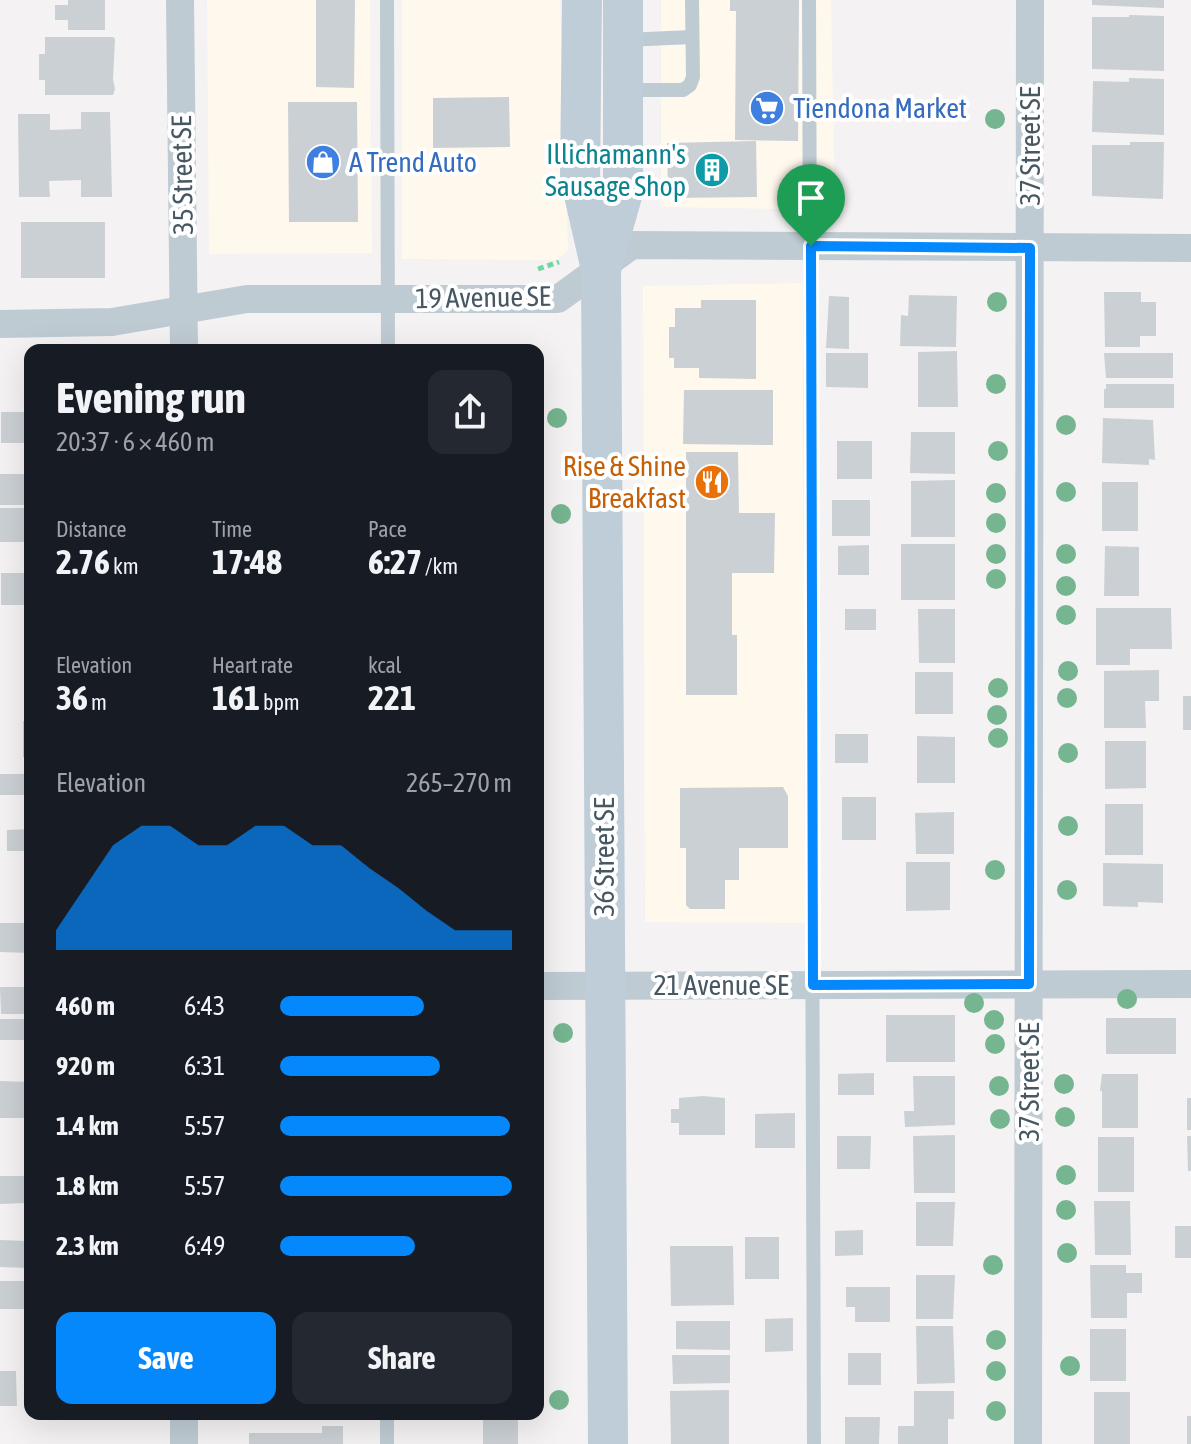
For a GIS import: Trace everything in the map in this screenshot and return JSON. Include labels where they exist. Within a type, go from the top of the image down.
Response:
[{"type":"main road","name":"36 Street SE","points":[[582,0],[580,177],[601,269],[608,1444]]},
{"type":"main road","name":"36 Street SE","points":[[601,269],[623,192],[623,0]]},
{"type":"street","name":"35 Street SE","points":[[180,0],[184,344]]},
{"type":"street","name":"37 Street SE","points":[[1028,1444],[1030,0]]},
{"type":"street","name":"19 Avenue SE","points":[[0,324],[112,322],[247,299],[558,299],[632,245],[1191,248]]},
{"type":"street","name":"21 Avenue SE","points":[[544,986],[1191,984]]},
{"type":"street","points":[[184,1420],[184,1444]]},
{"type":"lane","points":[[387,0],[388,344]]},
{"type":"lane","points":[[623,90],[683,90],[690,85],[693,77],[692,0]]},
{"type":"lane","points":[[809,0],[814,1444]]},
{"type":"lane","points":[[623,40],[692,37]]},
{"type":"lane","points":[[387,1420],[387,1444]]},
{"type":"shaded area","points":[[207,0],[370,0],[372,253],[209,254]]},
{"type":"shaded area","points":[[402,0],[560,0],[568,250],[558,260],[402,259]]},
{"type":"shaded area","points":[[661,0],[831,0],[835,210],[661,207]]},
{"type":"shaded area","points":[[803,283],[807,923],[645,922],[643,286]]},
{"type":"building","points":[[68,0],[105,0],[105,30],[68,30],[68,20],[55,20],[55,5],[68,5]]},
{"type":"building","points":[[316,0],[355,0],[354,88],[316,87]]},
{"type":"building","points":[[730,0],[799,0],[798,141],[735,140],[736,11],[730,11]]},
{"type":"building","points":[[1092,0],[1164,0],[1164,8],[1092,5]]},
{"type":"building","points":[[1164,16],[1164,71],[1092,69],[1092,17]]},
{"type":"building","points":[[45,37],[113,37],[113,95],[45,95],[45,80],[39,80],[39,54],[45,54]]},
{"type":"building","points":[[1129,78],[1164,79],[1164,135],[1092,132],[1093,81],[1129,82]]},
{"type":"building","points":[[509,97],[510,147],[433,148],[433,98]]},
{"type":"building","name":"A Trend Auto","points":[[288,102],[357,102],[358,222],[289,222]]},
{"type":"building","points":[[81,112],[110,112],[112,197],[81,197],[81,180],[49,181],[50,197],[19,197],[18,114],[50,114],[50,130],[81,129]]},
{"type":"building","name":"Illichamann's Sausage Shop","points":[[756,141],[757,197],[668,198],[667,143]]},
{"type":"building","points":[[1130,142],[1164,142],[1163,199],[1092,196],[1092,145],[1130,145]]},
{"type":"building","points":[[21,222],[105,222],[105,278],[21,278]]},
{"type":"building","points":[[1104,292],[1141,292],[1141,302],[1156,302],[1156,336],[1140,336],[1140,347],[1105,347]]},
{"type":"building","points":[[909,295],[957,296],[956,347],[900,346],[901,315],[908,316]]},
{"type":"building","points":[[829,296],[849,297],[849,349],[826,348]]},
{"type":"building","points":[[701,300],[756,300],[756,379],[699,378],[699,368],[674,368],[674,358],[669,358],[669,327],[675,327],[675,308],[701,308]]},
{"type":"building","points":[[957,351],[958,407],[918,407],[918,352]]},
{"type":"building","points":[[826,353],[868,353],[868,388],[826,387]]},
{"type":"building","points":[[1104,353],[1173,353],[1173,378],[1106,378]]},
{"type":"building","points":[[1106,384],[1174,384],[1174,408],[1104,408]]},
{"type":"building","points":[[684,390],[773,390],[773,445],[683,444]]},
{"type":"building","points":[[1,412],[24,412],[24,443],[1,443]]},
{"type":"building","points":[[1103,418],[1153,420],[1155,460],[1149,459],[1149,465],[1102,463]]},
{"type":"building","points":[[911,432],[955,432],[955,474],[910,473]]},
{"type":"building","points":[[837,441],[872,441],[872,479],[837,479]]},
{"type":"building","points":[[686,452],[738,452],[739,513],[775,513],[774,573],[732,573],[732,635],[737,635],[737,695],[686,695]]},
{"type":"building","points":[[0,474],[24,474],[24,505],[0,505]]},
{"type":"building","points":[[955,480],[955,537],[911,537],[911,481]]},
{"type":"building","points":[[1102,482],[1138,482],[1138,531],[1102,531]]},
{"type":"building","points":[[832,500],[870,500],[870,536],[832,536]]},
{"type":"building","points":[[0,508],[24,508],[24,542],[0,542]]},
{"type":"building","points":[[901,544],[955,544],[955,600],[901,600]]},
{"type":"building","points":[[869,545],[869,575],[838,575],[838,546]]},
{"type":"building","points":[[1105,546],[1139,547],[1139,596],[1104,596]]},
{"type":"building","points":[[1,573],[24,573],[24,605],[1,605]]},
{"type":"building","points":[[1096,608],[1171,608],[1172,649],[1130,649],[1130,665],[1096,665]]},
{"type":"building","points":[[845,609],[876,609],[876,630],[845,630]]},
{"type":"building","points":[[918,609],[955,609],[955,663],[919,663]]},
{"type":"building","points":[[1159,670],[1159,701],[1145,701],[1146,728],[1104,728],[1104,671]]},
{"type":"building","points":[[915,672],[953,672],[953,714],[915,714]]},
{"type":"building","points":[[1183,696],[1191,696],[1191,730],[1183,730]]},
{"type":"building","points":[[835,734],[868,734],[868,763],[835,763]]},
{"type":"building","points":[[917,736],[955,737],[955,783],[917,783]]},
{"type":"building","points":[[1105,741],[1146,741],[1146,788],[1105,789]]},
{"type":"building","points":[[0,774],[24,774],[24,795],[0,795]]},
{"type":"building","points":[[783,787],[788,796],[788,848],[739,848],[739,880],[725,880],[725,909],[690,909],[686,905],[686,848],[680,848],[680,788]]},
{"type":"building","points":[[842,797],[876,797],[876,840],[842,840]]},
{"type":"building","points":[[1105,804],[1143,804],[1143,855],[1105,855]]},
{"type":"building","points":[[954,812],[954,854],[916,854],[915,813]]},
{"type":"building","points":[[24,829],[24,851],[7,851],[7,830]]},
{"type":"building","points":[[906,862],[950,862],[950,910],[906,911]]},
{"type":"building","points":[[1103,863],[1163,864],[1163,903],[1138,902],[1138,907],[1103,906]]},
{"type":"building","points":[[0,923],[24,923],[24,953],[0,952]]},
{"type":"building","points":[[0,987],[24,987],[24,1014],[1,1014]]},
{"type":"building","points":[[886,1015],[955,1015],[955,1062],[886,1062]]},
{"type":"building","points":[[1106,1018],[1176,1018],[1176,1054],[1106,1054]]},
{"type":"building","points":[[0,1019],[24,1019],[24,1040],[0,1040]]},
{"type":"building","points":[[874,1073],[874,1095],[838,1095],[838,1074]]},
{"type":"building","points":[[1102,1074],[1138,1074],[1138,1128],[1102,1128]]},
{"type":"building","points":[[913,1076],[955,1076],[955,1125],[905,1127],[904,1111],[914,1111]]},
{"type":"building","points":[[0,1081],[24,1082],[24,1118],[0,1118]]},
{"type":"building","points":[[679,1098],[725,1098],[725,1135],[679,1135],[679,1123],[671,1123],[671,1109],[679,1109]]},
{"type":"building","points":[[1187,1098],[1191,1098],[1191,1130],[1187,1130]]},
{"type":"building","points":[[795,1113],[795,1148],[755,1148],[755,1114]]},
{"type":"building","points":[[955,1135],[955,1193],[914,1193],[913,1136]]},
{"type":"building","points":[[837,1136],[871,1136],[870,1169],[837,1169]]},
{"type":"building","points":[[1187,1136],[1191,1136],[1191,1171],[1188,1171]]},
{"type":"building","points":[[1098,1137],[1134,1137],[1134,1192],[1098,1192]]},
{"type":"building","points":[[0,1176],[24,1176],[24,1203],[0,1204]]},
{"type":"building","points":[[1094,1201],[1130,1201],[1131,1255],[1095,1255]]},
{"type":"building","points":[[916,1202],[955,1202],[953,1246],[916,1246]]},
{"type":"building","points":[[1175,1226],[1191,1226],[1191,1258],[1175,1258]]},
{"type":"building","points":[[863,1230],[863,1255],[835,1256],[835,1231]]},
{"type":"building","points":[[745,1237],[779,1237],[779,1279],[745,1279]]},
{"type":"building","points":[[0,1240],[24,1241],[24,1268],[0,1267]]},
{"type":"building","points":[[670,1246],[733,1246],[734,1305],[671,1306]]},
{"type":"building","points":[[1090,1265],[1126,1265],[1126,1273],[1142,1273],[1142,1293],[1127,1293],[1127,1318],[1091,1318]]},
{"type":"building","points":[[916,1275],[955,1275],[953,1319],[916,1319]]},
{"type":"building","points":[[0,1281],[24,1281],[24,1309],[0,1309]]},
{"type":"building","points":[[846,1287],[890,1287],[890,1322],[855,1322],[855,1307],[846,1307]]},
{"type":"building","points":[[793,1318],[793,1351],[765,1352],[765,1319]]},
{"type":"building","points":[[676,1321],[730,1321],[730,1350],[676,1349]]},
{"type":"building","points":[[916,1326],[953,1326],[955,1383],[917,1384]]},
{"type":"building","points":[[1090,1329],[1126,1329],[1126,1381],[1090,1381]]},
{"type":"building","points":[[848,1353],[881,1353],[881,1385],[848,1385]]},
{"type":"building","points":[[672,1355],[730,1355],[730,1383],[673,1384]]},
{"type":"building","points":[[0,1371],[16,1371],[17,1406],[0,1406]]},
{"type":"building","points":[[729,1390],[729,1444],[671,1444],[670,1391]]},
{"type":"building","points":[[914,1391],[954,1391],[954,1419],[948,1419],[948,1444],[898,1444],[898,1426],[914,1426]]},
{"type":"building","points":[[1094,1392],[1130,1392],[1130,1444],[1094,1444]]},
{"type":"building","points":[[1187,1416],[1191,1416],[1191,1444],[1187,1444]]},
{"type":"building","points":[[845,1417],[880,1417],[879,1444],[845,1444]]},
{"type":"building","points":[[483,1420],[518,1420],[518,1444],[483,1444]]},
{"type":"building","points":[[322,1426],[343,1426],[343,1444],[249,1444],[249,1433],[322,1433]]},
{"type":"place","name":"Tiendona Market","points":[[767,108]]},
{"type":"place","name":"A Trend Auto","points":[[323,162]]},
{"type":"place","name":"Illichamann's Sausage Shop","points":[[712,170]]},
{"type":"place","name":"Rise & Shine Breakfast","points":[[712,482]]},
{"type":"route","points":[[811,246],[1030,248],[1029,984],[813,985],[811,246]]}]
